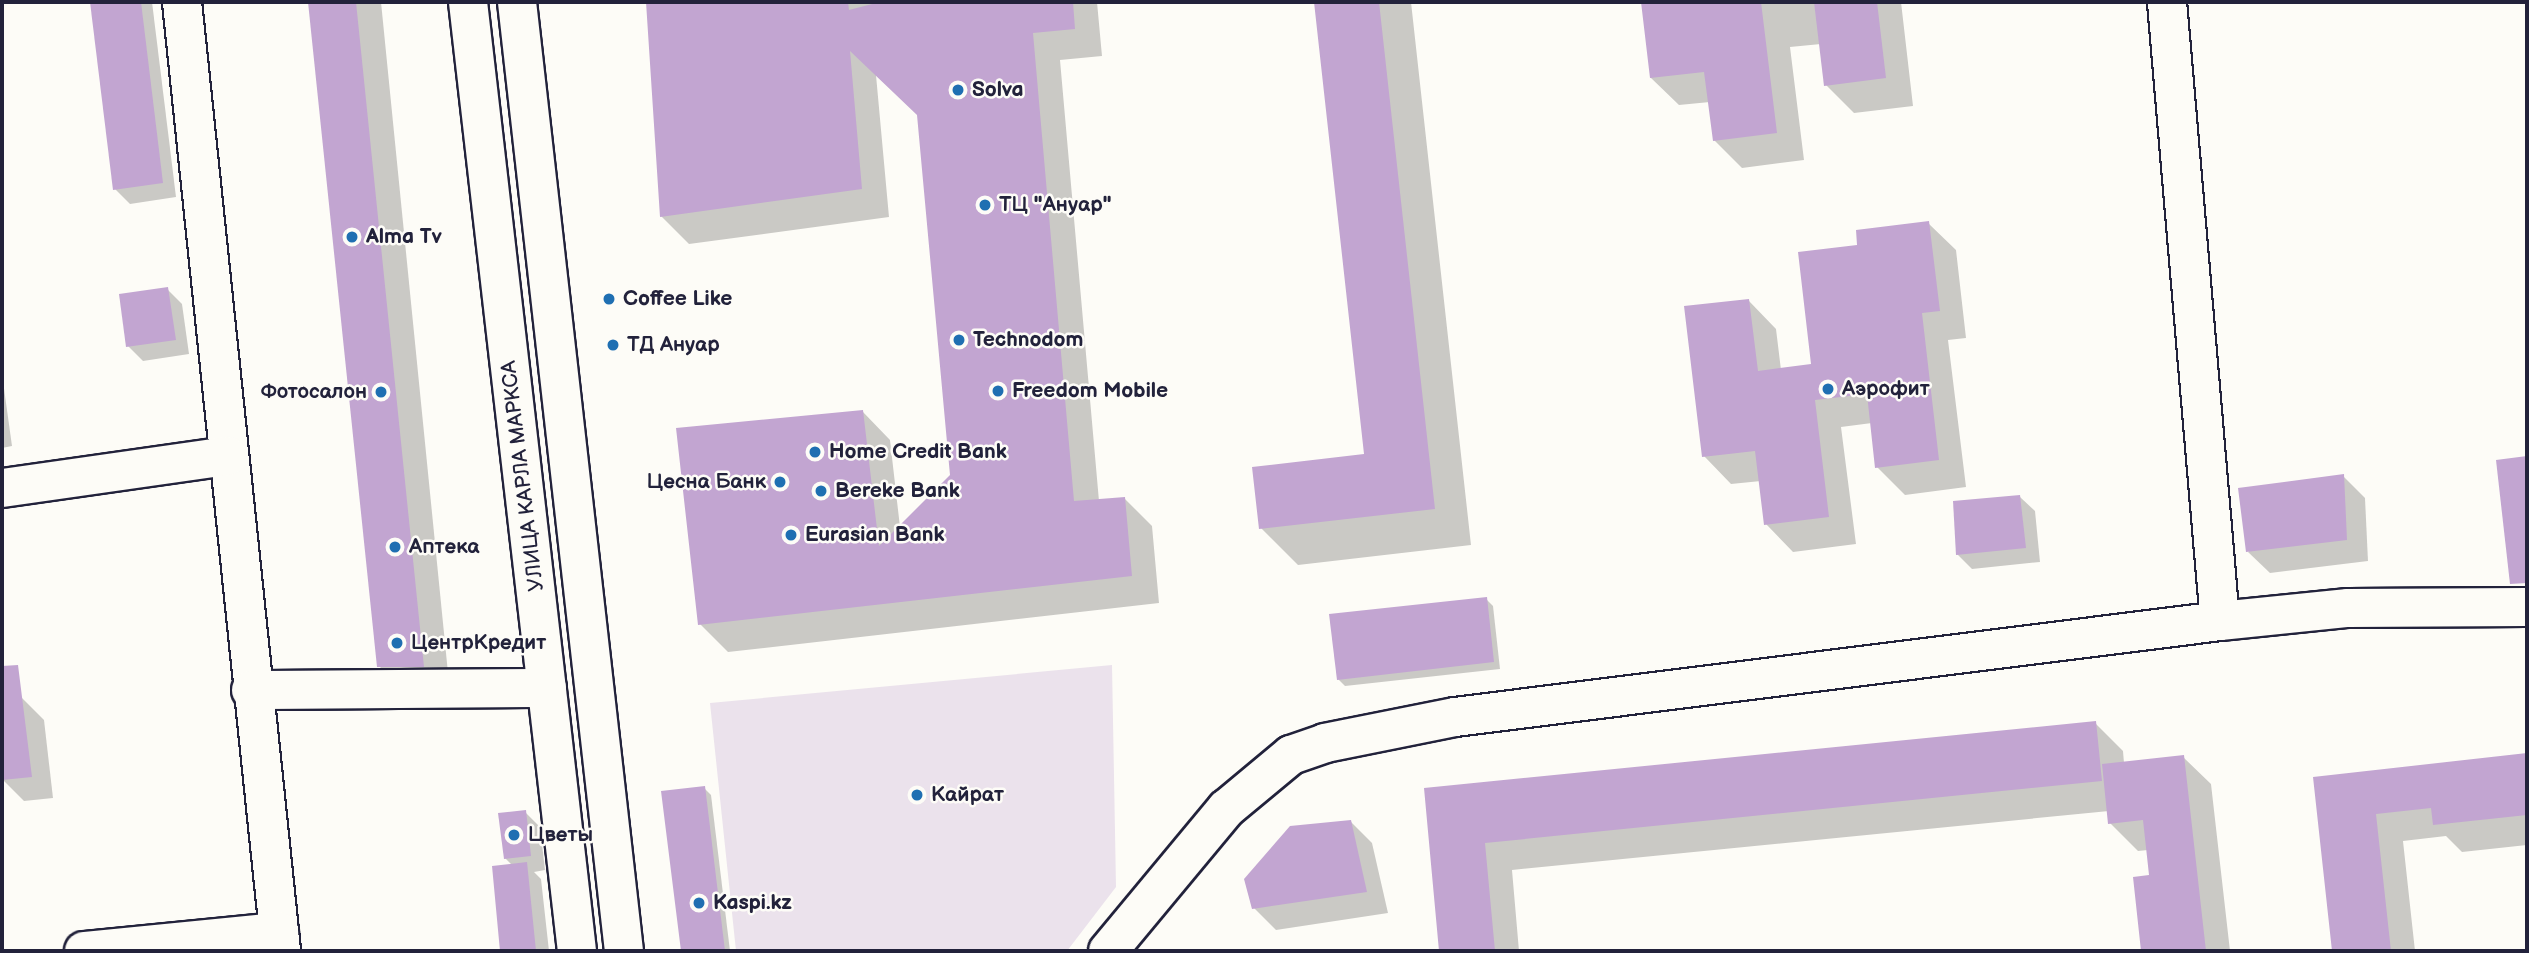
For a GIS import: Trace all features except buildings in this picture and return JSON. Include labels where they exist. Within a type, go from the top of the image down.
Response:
[{"type":"street","points":[[84,951],[280,942],[251,690],[183,2]]},
{"type":"street","name":"УЛИЦА КАРЛА МАРКСА","points":[[468,2],[577,951]]},
{"type":"street","points":[[517,2],[624,951]]},
{"type":"street","points":[[2166,2],[2220,621]]},
{"type":"street","points":[[2,488],[228,456]]},
{"type":"street","points":[[1108,951],[1226,809],[1291,755],[1325,743],[1455,717],[2220,621],[2348,608],[2527,607]]},
{"type":"street","points":[[251,690],[547,688]]},
{"type":"shaded area","name":"Кайрат","points":[[1112,665],[1116,887],[1067,951],[736,951],[710,703]]},
{"type":"place","name":"Solva","points":[[958,90]]},
{"type":"place","name":"ТЦ \"Ануар\"","points":[[985,205]]},
{"type":"place","name":"Alma Tv","points":[[352,237]]},
{"type":"place","name":"Coffee Like","points":[[609,299]]},
{"type":"place","name":"Technodom","points":[[959,340]]},
{"type":"place","name":"ТД Ануар","points":[[613,345]]},
{"type":"place","name":"Аэрофит","points":[[1828,389]]},
{"type":"place","name":"Freedom Mobile","points":[[998,391]]},
{"type":"place","name":"Фотосалон","points":[[381,392]]},
{"type":"place","name":"Home Credit Bank","points":[[815,452]]},
{"type":"place","name":"Цесна Банк","points":[[780,482]]},
{"type":"place","name":"Bereke Bank","points":[[821,491]]},
{"type":"place","name":"Eurasian Bank","points":[[791,535]]},
{"type":"place","name":"Аптека","points":[[395,547]]},
{"type":"place","name":"ЦентрКредит","points":[[397,643]]},
{"type":"place","name":"Кайрат","points":[[917,795]]},
{"type":"place","name":"Цветы","points":[[514,835]]},
{"type":"place","name":"Kaspi.kz","points":[[699,903]]}]
